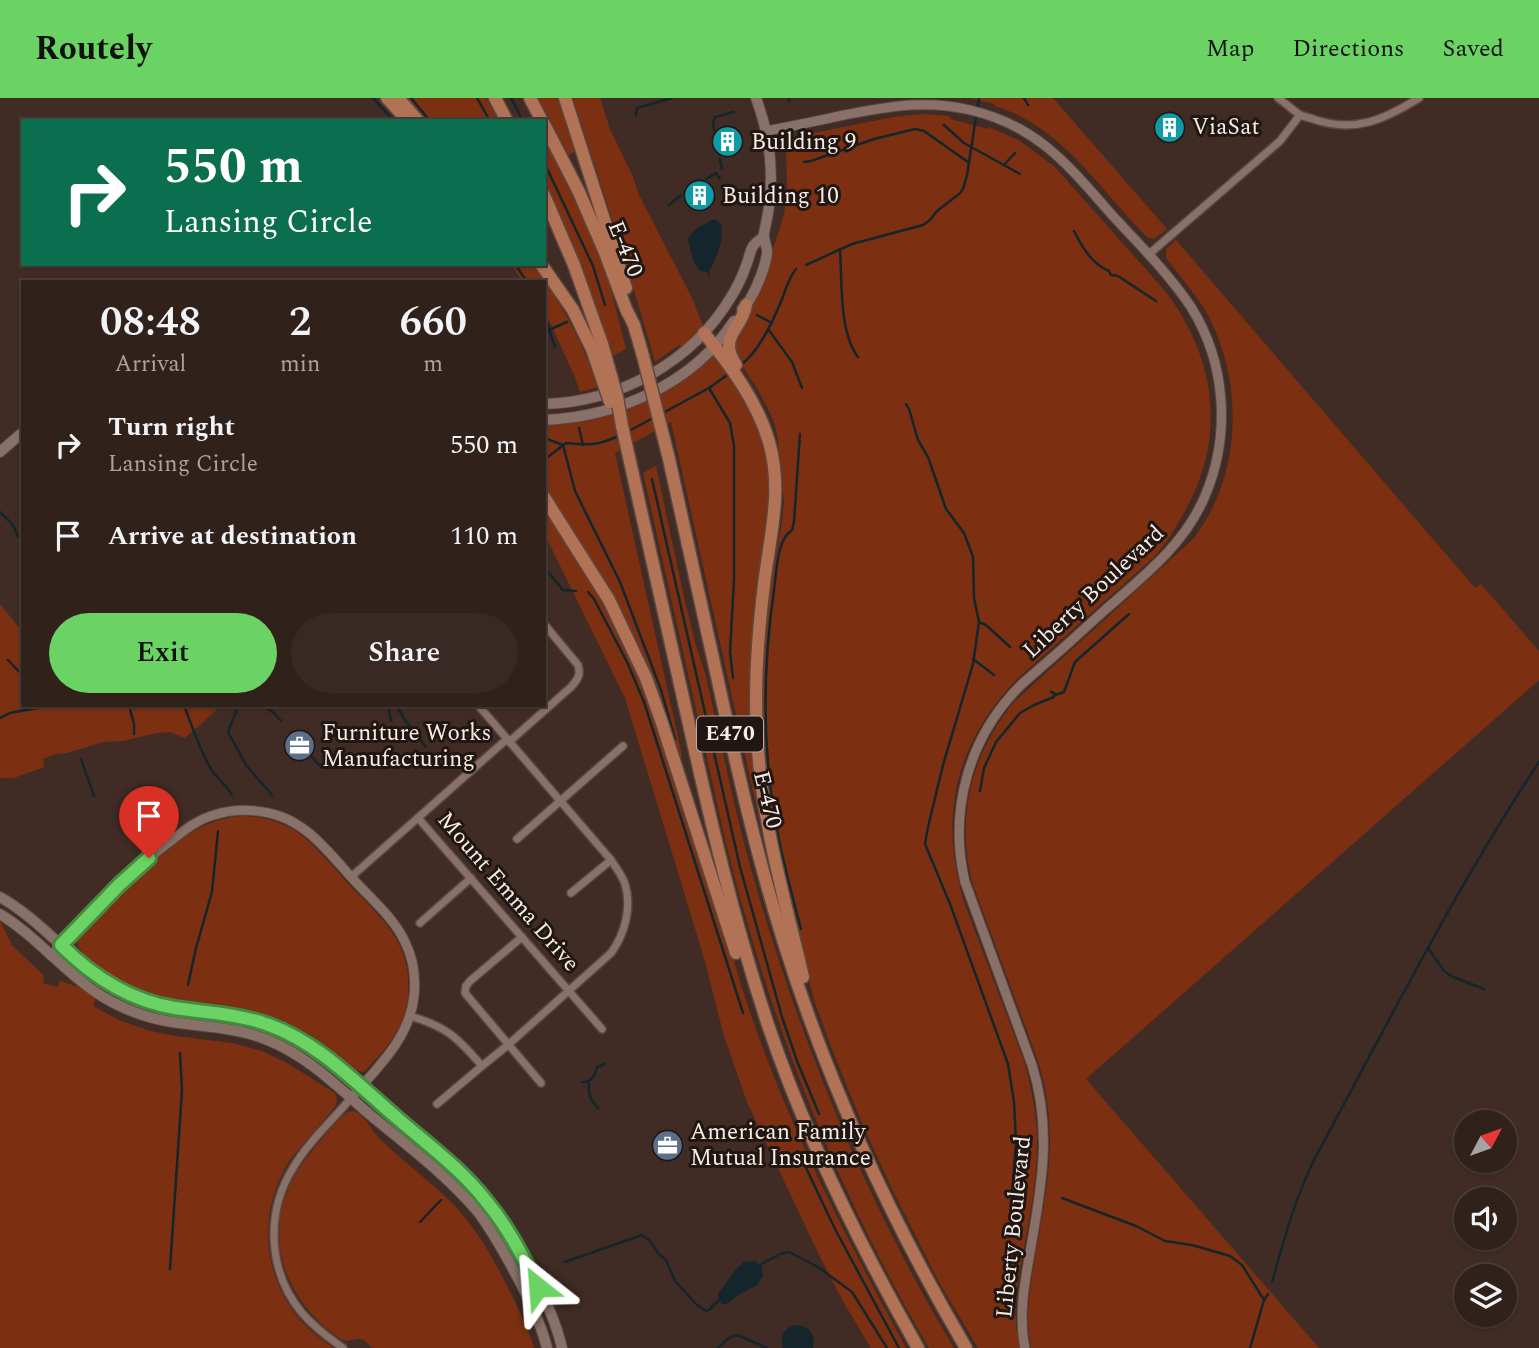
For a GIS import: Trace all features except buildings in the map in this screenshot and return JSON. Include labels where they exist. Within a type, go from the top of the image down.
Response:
[{"type":"highway","points":[[387,98],[406,119]]},
{"type":"highway","points":[[398,98],[416,119]]},
{"type":"highway","points":[[495,98],[506,119]]},
{"type":"highway","name":"E-470","points":[[530,98],[541,119]]},
{"type":"highway","points":[[565,98],[623,277],[634,326]]},
{"type":"highway","name":"E-470","points":[[546,128],[578,190],[634,326],[669,459],[752,828],[773,906],[805,1006],[870,1164],[914,1254],[966,1348]]},
{"type":"highway","points":[[546,200],[574,265],[597,347]]},
{"type":"highway","points":[[542,266],[597,347]]},
{"type":"highway","points":[[727,356],[730,338],[746,310],[746,305]]},
{"type":"highway","points":[[704,332],[727,356],[748,390],[769,442],[775,475],[774,519],[757,647],[757,735],[765,811],[803,977],[805,1006]]},
{"type":"highway","name":"E470","points":[[597,347],[601,374],[613,416],[622,426],[723,871],[744,951],[806,1123],[872,1264],[918,1348]]},
{"type":"highway","points":[[546,501],[609,600],[646,678],[758,1021],[763,1033],[777,1048]]},
{"type":"main road","points":[[546,420],[597,413],[643,397],[681,374],[714,345],[746,305],[768,251],[763,237],[770,202],[771,173],[766,131],[756,98]]},
{"type":"main road","points":[[546,404],[591,398],[630,385],[672,361],[704,332],[727,303],[740,281],[752,246],[763,237]]},
{"type":"main road","points":[[0,452],[21,434]]},
{"type":"main road","points":[[0,897],[32,918],[97,976],[121,990],[140,999],[176,1008],[247,1018],[283,1031],[320,1053],[477,1189],[513,1238],[555,1322],[562,1348]]},
{"type":"main road","points":[[0,914],[24,931],[74,977],[112,1002],[167,1021],[240,1031],[277,1044],[310,1063],[454,1187],[482,1218],[501,1246],[527,1297],[539,1321],[547,1348]]},
{"type":"street","points":[[1278,98],[1300,115],[1345,125],[1368,124],[1393,114],[1419,98]]},
{"type":"street","name":"Liberty Boulevard","points":[[766,131],[893,106],[924,104],[953,106],[992,116],[1024,131],[1058,155],[1178,290],[1206,336],[1216,366],[1221,392],[1222,426],[1217,458],[1209,486],[1190,525],[1165,556],[1022,684],[1003,705],[976,748],[965,779],[960,807],[959,839],[965,882],[1032,1065],[1043,1120],[1043,1174],[1022,1305],[1022,1330],[1026,1348]]},
{"type":"street","points":[[1148,255],[1280,141],[1300,115]]},
{"type":"street","points":[[351,877],[571,687],[579,676],[578,665],[546,626]]},
{"type":"street","points":[[438,1104],[611,953],[626,921],[628,897],[625,883],[611,860],[480,707]]},
{"type":"street","points":[[517,838],[623,746]]},
{"type":"street","points":[[51,956],[119,885],[155,853],[206,818],[238,811],[276,815],[312,835],[394,923],[406,943],[414,978],[414,999],[404,1031],[397,1043],[292,1168],[280,1195],[275,1215],[274,1247],[291,1297],[315,1327],[343,1348]]},
{"type":"street","name":"Mount Emma Drive","points":[[418,818],[601,1030]]},
{"type":"street","points":[[571,893],[611,860]]},
{"type":"street","points":[[419,923],[471,878]]},
{"type":"street","points":[[522,937],[470,981],[465,993],[541,1083]]},
{"type":"street","points":[[410,1016],[433,1023],[450,1033],[465,1045],[482,1066]]},
{"type":"shaded area","points":[[405,98],[486,98],[498,119],[423,119]]},
{"type":"shaded area","points":[[538,98],[559,98],[577,151],[569,155]]},
{"type":"shaded area","points":[[573,98],[600,98],[610,129],[639,195],[692,298],[703,326],[682,347],[679,345],[655,362],[622,249]]},
{"type":"shaded area","points":[[971,98],[1053,98],[1167,229],[1154,239],[1147,237],[1060,144],[1019,116],[995,104]]},
{"type":"shaded area","points":[[923,114],[950,116],[950,119],[988,129],[989,127],[1020,141],[1055,167],[1166,292],[1197,346],[1206,374],[1210,402],[1210,431],[1205,460],[1196,489],[1169,538],[1154,557],[1015,681],[978,731],[965,757],[957,784],[953,841],[964,902],[1024,1061],[1036,1120],[1035,1181],[1015,1304],[1020,1348],[978,1348],[939,1282],[864,1128],[831,1047],[807,973],[773,831],[760,713],[765,615],[784,502],[782,471],[776,428],[771,415],[733,352],[732,345],[767,267],[784,215],[787,188],[786,143],[794,137],[893,117]]},
{"type":"shaded area","points":[[546,140],[606,270],[626,349],[613,356],[609,341],[606,342],[565,229],[546,187]]},
{"type":"shaded area","points":[[715,219],[721,224],[722,236],[709,276],[707,272],[700,271],[693,260],[688,239],[696,229]]},
{"type":"shaded area","points":[[1176,240],[1475,588],[1481,584],[1539,651],[1539,680],[1086,1079],[1319,1348],[1031,1348],[1028,1308],[1047,1185],[1050,1125],[1038,1061],[972,882],[967,857],[967,810],[971,787],[987,743],[1014,702],[1193,539],[1209,515],[1221,488],[1232,432],[1228,373],[1221,345],[1210,319],[1166,258],[1166,249]]},
{"type":"shaded area","points":[[512,266],[534,266],[544,280],[522,280]]},
{"type":"shaded area","points":[[546,283],[578,338],[598,387],[580,392],[547,316]]},
{"type":"shaded area","points":[[713,354],[718,358],[757,425],[768,463],[771,496],[760,572],[762,819],[759,818],[671,422],[615,453],[682,755],[678,758],[600,575],[546,490],[546,425],[581,421],[635,406],[668,390]]},
{"type":"shaded area","points":[[656,466],[684,598],[706,677],[741,832],[773,944],[839,1122],[893,1237],[954,1348],[929,1348],[895,1288],[864,1227],[809,1103],[763,975],[726,843],[643,473]]},
{"type":"shaded area","points":[[549,518],[592,585],[628,651],[651,704],[746,1000],[784,1102],[854,1251],[906,1348],[871,1348],[819,1255],[747,1102],[724,1036],[704,958],[625,698],[546,537],[546,520]]},
{"type":"shaded area","points":[[0,604],[21,630],[21,707],[220,707],[185,738],[170,732],[103,742],[43,759],[44,767],[14,778],[0,778]]},
{"type":"shaded area","points":[[241,816],[274,821],[304,837],[382,919],[401,948],[408,983],[403,1019],[391,1041],[364,1072],[345,1064],[312,1036],[266,1014],[161,997],[125,984],[92,962],[75,941],[86,926],[136,876],[168,848],[203,827],[222,819]]},
{"type":"shaded area","points":[[0,921],[12,945],[44,976],[43,983],[57,987],[60,981],[79,987],[96,998],[93,1006],[119,1020],[150,1031],[232,1043],[262,1051],[335,1093],[336,1105],[285,1168],[271,1205],[268,1224],[271,1263],[286,1300],[305,1325],[333,1348],[0,1348]]},
{"type":"shaded area","points":[[354,1111],[379,1138],[467,1219],[502,1276],[523,1318],[534,1348],[372,1348],[360,1339],[342,1340],[314,1317],[287,1276],[279,1230],[282,1206],[291,1183],[305,1160],[347,1112]]},
{"type":"shaded area","points":[[755,1261],[762,1267],[763,1276],[757,1285],[727,1304],[722,1304],[718,1294],[737,1268],[744,1262]]},
{"type":"shaded area","points":[[798,1325],[811,1333],[813,1348],[783,1348],[784,1332]]},
{"type":"waterway","points":[[373,98],[392,119]]},
{"type":"waterway","points":[[411,98],[428,119]]},
{"type":"waterway","points":[[477,98],[489,119]]},
{"type":"waterway","points":[[511,98],[522,119]]},
{"type":"waterway","points":[[636,115],[637,108],[672,98]]},
{"type":"waterway","points":[[806,265],[852,244],[923,225],[959,194],[967,175],[979,98]]},
{"type":"waterway","points":[[1024,98],[1028,105]]},
{"type":"waterway","points":[[714,130],[715,117],[734,112]]},
{"type":"waterway","points":[[944,125],[964,143],[1020,174]]},
{"type":"waterway","points":[[804,162],[915,129],[924,131],[968,162]]},
{"type":"waterway","points":[[715,135],[719,154]]},
{"type":"waterway","points":[[1004,165],[1015,153]]},
{"type":"waterway","points":[[720,159],[722,169]]},
{"type":"waterway","points":[[546,166],[593,266],[605,305]]},
{"type":"waterway","points":[[706,179],[716,173],[720,179]]},
{"type":"waterway","points":[[684,192],[701,182]]},
{"type":"waterway","points":[[669,205],[681,195]]},
{"type":"waterway","points":[[1074,231],[1097,264],[1156,301]]},
{"type":"waterway","points":[[840,249],[844,320],[847,334],[858,357]]},
{"type":"waterway","points":[[516,266],[526,280]]},
{"type":"waterway","points":[[741,365],[765,335],[796,269]]},
{"type":"waterway","points":[[757,315],[772,323]]},
{"type":"waterway","points":[[546,321],[555,347]]},
{"type":"waterway","points":[[549,330],[567,322]]},
{"type":"waterway","points":[[768,329],[792,362],[802,388]]},
{"type":"waterway","points":[[661,414],[709,388],[730,373]]},
{"type":"waterway","points":[[709,388],[730,423],[734,446],[734,579],[730,652],[733,678]]},
{"type":"waterway","points":[[906,404],[946,509],[964,533],[973,557],[974,598],[979,622],[973,664],[943,765],[925,844],[950,904],[1008,1064],[1014,1102],[1016,1143],[1012,1194]]},
{"type":"waterway","points":[[627,432],[655,417]]},
{"type":"waterway","points":[[579,428],[583,445]]},
{"type":"waterway","points":[[800,434],[794,522],[780,549],[770,621],[766,715],[773,809],[801,929]]},
{"type":"waterway","points":[[546,458],[566,443],[594,444],[621,435]]},
{"type":"waterway","points":[[546,439],[563,445],[575,491],[620,582],[661,690],[675,739]]},
{"type":"waterway","points":[[652,479],[740,867],[782,1017],[819,1114]]},
{"type":"waterway","points":[[0,512],[21,538]]},
{"type":"waterway","points":[[546,569],[563,590],[576,591]]},
{"type":"waterway","points":[[588,592],[627,662],[644,702],[743,1013]]},
{"type":"waterway","points":[[1055,695],[1064,692],[1075,662],[1129,614]]},
{"type":"waterway","points":[[979,622],[1010,647]]},
{"type":"waterway","points":[[973,659],[994,675]]},
{"type":"waterway","points":[[8,660],[21,674]]},
{"type":"waterway","points":[[980,791],[984,768],[996,742],[1020,713],[1054,697],[1051,692]]},
{"type":"waterway","points":[[0,718],[10,713],[42,707]]},
{"type":"waterway","points":[[130,707],[134,734]]},
{"type":"waterway","points":[[185,707],[213,773],[232,795]]},
{"type":"waterway","points":[[237,707],[228,732],[246,765],[272,795]]},
{"type":"waterway","points":[[265,707],[281,721]]},
{"type":"waterway","points":[[387,707],[391,721]]},
{"type":"waterway","points":[[397,707],[426,747]]},
{"type":"waterway","points":[[310,755],[321,767],[337,755]]},
{"type":"waterway","points":[[81,759],[94,796]]},
{"type":"waterway","points":[[1272,1282],[1296,1204],[1315,1158],[1450,908],[1539,762]]},
{"type":"waterway","points":[[188,985],[212,892],[218,831]]},
{"type":"waterway","points":[[1428,948],[1444,971],[1484,989]]},
{"type":"waterway","points":[[170,1269],[182,1090],[180,1053]]},
{"type":"waterway","points":[[582,1082],[591,1080],[597,1067],[605,1064]]},
{"type":"waterway","points":[[589,1083],[590,1097],[598,1108]]},
{"type":"waterway","points":[[798,1151],[835,1229],[899,1348]]},
{"type":"waterway","points":[[1062,1198],[1136,1226],[1165,1241],[1192,1245],[1230,1256],[1242,1265],[1264,1300]]},
{"type":"waterway","points":[[420,1222],[441,1200]]},
{"type":"waterway","points":[[565,1262],[642,1235],[666,1260],[675,1281],[697,1305],[706,1311],[721,1298]]},
{"type":"waterway","points":[[758,1266],[789,1252],[818,1267],[852,1292],[887,1348]]},
{"type":"waterway","points":[[1250,1348],[1268,1294]]},
{"type":"waterway","points":[[718,1348],[730,1337],[737,1335],[767,1348]]},
{"type":"place","name":"ViaSat","points":[[1169,127]]},
{"type":"place","name":"Building 9","points":[[728,142]]},
{"type":"place","name":"Building 10","points":[[699,196]]},
{"type":"place","name":"Furniture Works Manufacturing","points":[[299,746]]},
{"type":"place","name":"American Family Mutual Insurance","points":[[667,1145]]},
{"type":"route","points":[[149,858],[61,945],[97,976],[136,997],[166,1006],[256,1020],[310,1045],[477,1189],[513,1238],[538,1287]]}]
